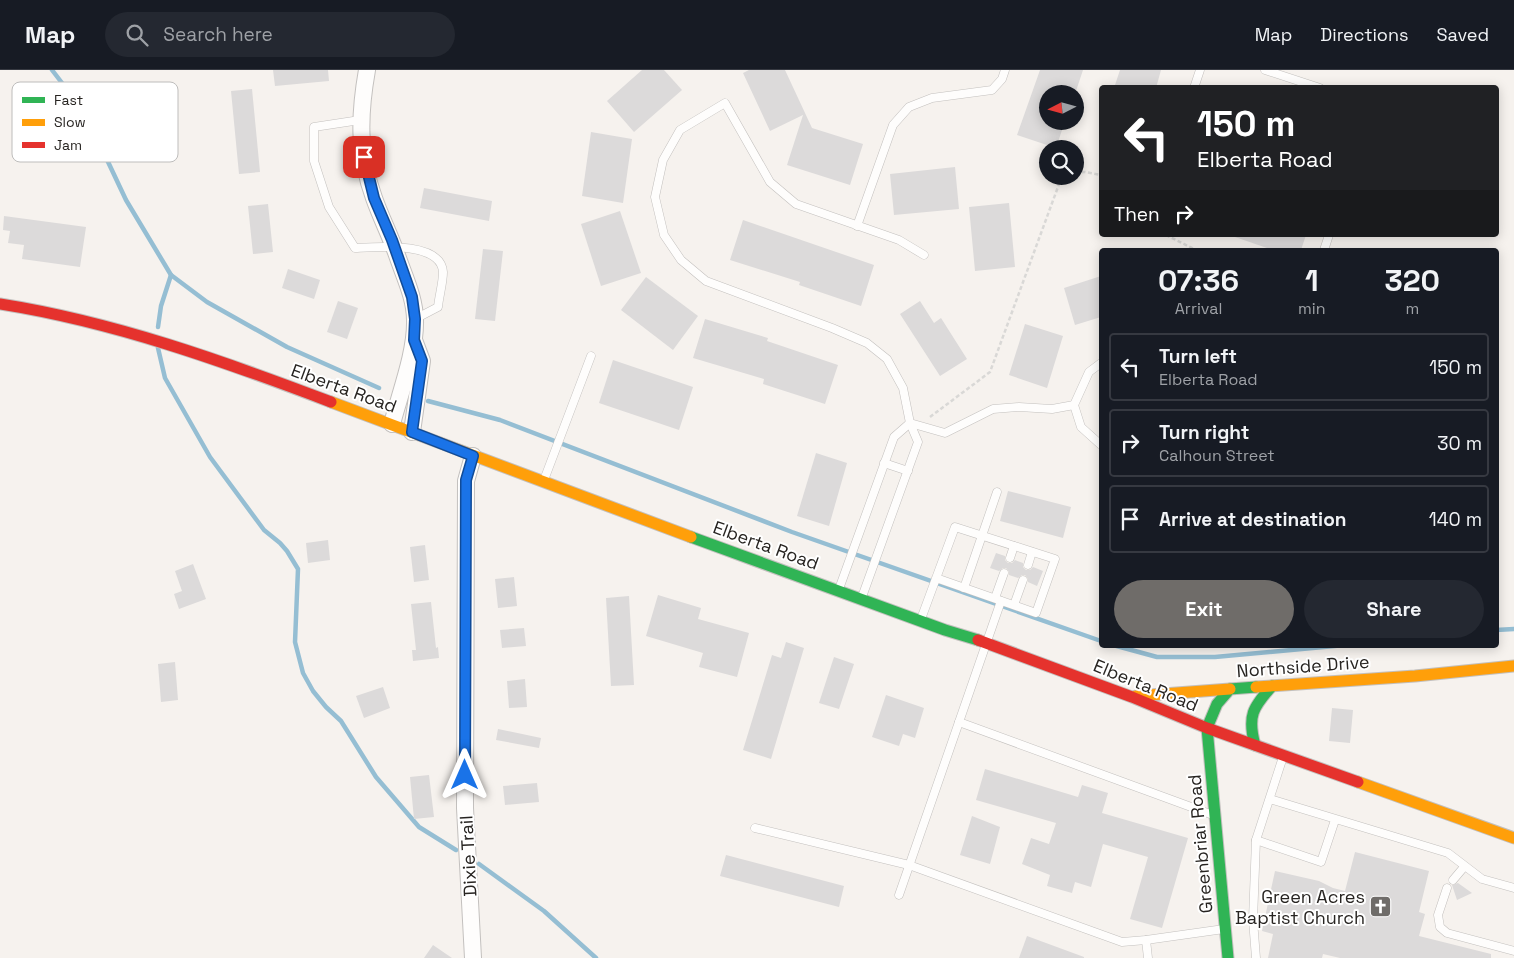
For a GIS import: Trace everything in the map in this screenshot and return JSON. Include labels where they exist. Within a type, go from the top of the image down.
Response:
[{"type":"street","points":[[367,70],[360,120],[368,178],[412,297],[415,319],[414,340],[392,424]]},
{"type":"street","name":"Elberta Road","points":[[0,304],[36,309],[158,340],[302,390],[543,482],[1132,697],[1207,728],[1514,838]]},
{"type":"street","points":[[412,432],[422,361],[414,340]]},
{"type":"street","name":"Dixie Trail","points":[[473,456],[466,480],[465,781],[473,958]]},
{"type":"street","name":"Northside Drive","points":[[1207,728],[1217,704],[1230,689],[1415,676],[1514,666]]},
{"type":"street","points":[[1255,745],[1250,729],[1251,715],[1256,704],[1272,686]]},
{"type":"street","points":[[1132,697],[1230,689]]},
{"type":"street","name":"Greenbriar Road","points":[[1207,728],[1228,958]]},
{"type":"lane","points":[[857,226],[893,125],[909,107],[932,98],[992,90],[1002,79],[1005,70]]},
{"type":"lane","points":[[1195,85],[1200,70]]},
{"type":"lane","points":[[1266,70],[1311,85]]},
{"type":"lane","points":[[861,599],[918,442],[910,423],[903,388],[887,359],[867,343],[706,281],[681,260],[664,235],[655,197],[662,160],[680,130],[725,103],[770,182],[796,204],[899,240],[924,255]]},
{"type":"lane","points":[[360,120],[314,127],[314,161],[330,207],[355,248],[394,246],[419,250],[438,259],[443,270],[438,307],[415,319]]},
{"type":"lane","points":[[543,482],[591,356]]},
{"type":"lane","points":[[1099,364],[1089,372],[1074,405],[1081,427],[1099,443]]},
{"type":"lane","points":[[910,423],[945,433],[993,409],[1019,407],[1052,409],[1074,405]]},
{"type":"lane","points":[[838,591],[894,437],[910,423]]},
{"type":"lane","points":[[884,463],[908,471]]},
{"type":"lane","points":[[964,588],[997,492]]},
{"type":"lane","points":[[920,621],[936,578],[955,527],[1055,559],[1036,613],[936,578]]},
{"type":"lane","points":[[1010,558],[1014,546]]},
{"type":"lane","points":[[1028,565],[1032,552]]},
{"type":"lane","points":[[899,895],[987,643],[1004,573]]},
{"type":"lane","points":[[1014,605],[1023,580]]},
{"type":"lane","points":[[959,722],[1215,816]]},
{"type":"lane","points":[[1256,958],[1253,920],[1256,840],[1283,756]]},
{"type":"lane","points":[[1270,799],[1448,853],[1482,879],[1514,888]]},
{"type":"lane","points":[[1256,840],[1321,862],[1335,820]]},
{"type":"lane","points":[[755,828],[910,866],[1122,942],[1226,929]]},
{"type":"lane","points":[[1453,880],[1464,867]]},
{"type":"lane","points":[[1447,888],[1438,914],[1440,927],[1447,933],[1514,952],[1513,958]]},
{"type":"lane","points":[[1146,940],[1148,958]]},
{"type":"path","points":[[1084,172],[1099,175]]},
{"type":"path","points":[[919,426],[990,372],[1059,185]]},
{"type":"path","points":[[1170,237],[1192,248]]},
{"type":"building","points":[[273,70],[328,70],[329,81],[275,86]]},
{"type":"building","points":[[642,70],[664,70],[682,90],[634,132],[607,101]]},
{"type":"building","points":[[749,70],[785,70],[812,128],[863,144],[850,185],[787,165],[803,115],[770,131],[743,73]]},
{"type":"building","points":[[1040,70],[1083,70],[1078,85],[1039,85],[1039,130],[1062,130],[1059,140],[1039,140],[1039,142],[1017,135]]},
{"type":"building","points":[[1120,70],[1161,70],[1157,85],[1115,85]]},
{"type":"building","points":[[252,89],[260,172],[239,174],[231,91]]},
{"type":"building","points":[[591,132],[632,139],[623,203],[582,196]]},
{"type":"building","points":[[955,167],[959,209],[894,215],[890,174]]},
{"type":"building","points":[[424,188],[492,201],[489,221],[420,208]]},
{"type":"building","points":[[1009,203],[1015,267],[975,271],[969,207]]},
{"type":"building","points":[[268,204],[273,252],[253,254],[248,206]]},
{"type":"building","points":[[620,211],[641,273],[601,286],[581,224]]},
{"type":"building","points":[[4,216],[86,227],[80,267],[22,259],[24,245],[8,243],[10,231],[3,230]]},
{"type":"building","points":[[743,220],[874,265],[861,306],[799,285],[800,282],[730,260]]},
{"type":"building","points":[[1235,237],[1305,237],[1302,248],[1267,248]]},
{"type":"building","points":[[483,249],[503,251],[495,321],[475,319]]},
{"type":"building","points":[[288,269],[320,280],[314,299],[282,288]]},
{"type":"building","points":[[646,277],[698,316],[673,350],[621,310]]},
{"type":"building","points":[[1099,277],[1099,318],[1075,325],[1064,288]]},
{"type":"building","points":[[338,301],[358,308],[347,339],[327,332]]},
{"type":"building","points":[[920,301],[934,323],[941,318],[967,359],[940,376],[900,314]]},
{"type":"building","points":[[705,319],[768,338],[767,341],[838,365],[825,404],[763,384],[764,379],[693,358]]},
{"type":"building","points":[[1025,324],[1063,336],[1047,388],[1009,375]]},
{"type":"building","points":[[613,360],[693,387],[679,430],[599,403]]},
{"type":"building","points":[[816,453],[847,463],[829,526],[797,516]]},
{"type":"building","points":[[1008,491],[1071,507],[1063,538],[1000,521]]},
{"type":"building","points":[[328,540],[330,560],[308,563],[306,543]]},
{"type":"building","points":[[425,545],[429,580],[414,582],[410,547]]},
{"type":"building","points":[[996,553],[1005,556],[1005,560],[1008,563],[1012,563],[1015,560],[1023,563],[1023,567],[1026,570],[1030,570],[1033,567],[1043,571],[1037,586],[1028,582],[1025,575],[1018,578],[1009,575],[1006,568],[999,571],[990,568]]},
{"type":"building","points":[[193,564],[206,599],[179,609],[174,594],[182,591],[175,571]]},
{"type":"building","points":[[514,577],[517,606],[498,608],[495,579]]},
{"type":"building","points":[[658,595],[701,608],[698,619],[749,633],[737,677],[699,667],[703,653],[646,636]]},
{"type":"building","points":[[629,596],[634,685],[611,686],[606,598]]},
{"type":"building","points":[[431,602],[436,648],[438,647],[439,658],[413,661],[412,650],[416,650],[411,604]]},
{"type":"building","points":[[524,628],[526,646],[502,648],[500,630]]},
{"type":"building","points":[[786,642],[804,648],[771,759],[743,750],[772,655],[781,658]]},
{"type":"building","points":[[834,657],[854,664],[839,709],[819,703]]},
{"type":"building","points":[[175,662],[178,700],[161,702],[158,664]]},
{"type":"building","points":[[525,679],[527,707],[509,708],[507,681]]},
{"type":"building","points":[[383,687],[390,708],[364,718],[356,696]]},
{"type":"building","points":[[886,695],[924,708],[915,738],[903,734],[899,746],[872,737]]},
{"type":"building","points":[[1332,708],[1353,710],[1350,743],[1329,741]]},
{"type":"building","points":[[498,729],[541,738],[539,748],[496,740]]},
{"type":"building","points":[[985,769],[1078,797],[1082,785],[1108,793],[1102,813],[1188,838],[1162,928],[1130,919],[1148,857],[1103,844],[1091,887],[1075,882],[1072,893],[1047,886],[1050,875],[1022,864],[1031,838],[1049,844],[1056,823],[976,800]]},
{"type":"building","points":[[429,775],[434,817],[414,819],[410,777]]},
{"type":"building","points":[[537,783],[539,802],[505,805],[503,786]]},
{"type":"building","points":[[972,816],[1000,827],[990,864],[960,855]]},
{"type":"building","name":"Green Acres Baptist Church","points":[[1355,852],[1429,871],[1419,912],[1425,914],[1419,936],[1491,954],[1491,958],[1340,958],[1323,954],[1322,958],[1268,958],[1273,934],[1262,931],[1275,871],[1319,881],[1333,888],[1345,891]]},
{"type":"building","points":[[726,855],[844,886],[839,907],[720,876]]},
{"type":"building","points":[[1458,883],[1472,893],[1457,900],[1452,885]]},
{"type":"building","points":[[1027,936],[1084,957],[1084,958],[1019,958]]},
{"type":"building","points":[[433,945],[452,958],[424,958]]},
{"type":"waterway","points":[[52,70],[61,82]]},
{"type":"waterway","points":[[108,162],[126,200],[171,275],[207,302],[287,347],[379,388]]},
{"type":"waterway","points":[[158,327],[161,306],[171,275]]},
{"type":"waterway","points":[[158,348],[165,378],[210,457],[264,530],[287,551],[298,569],[295,642],[303,673],[313,691],[341,721],[376,777],[419,827],[456,850]]},
{"type":"waterway","points":[[428,401],[500,420],[792,532],[1099,640]]},
{"type":"waterway","points":[[1499,630],[1514,629]]},
{"type":"waterway","points":[[1124,648],[1157,657],[1215,657],[1312,648]]},
{"type":"waterway","points":[[479,864],[544,911],[596,958]]},
{"type":"traffic: fast","points":[[691,537],[945,630],[978,640]]},
{"type":"traffic: fast","points":[[1255,745],[1252,726],[1253,712],[1272,686]]},
{"type":"traffic: fast","points":[[1228,958],[1207,728],[1217,704],[1230,689],[1256,687]]},
{"type":"traffic: slow","points":[[331,402],[691,537]]},
{"type":"traffic: slow","points":[[1256,687],[1415,676],[1514,666]]},
{"type":"traffic: slow","points":[[1136,696],[1230,689]]},
{"type":"traffic: slow","points":[[1358,782],[1514,838]]},
{"type":"traffic: jam","points":[[0,304],[85,321],[168,344],[331,402]]},
{"type":"traffic: jam","points":[[978,640],[1132,697],[1207,728],[1358,782]]},
{"type":"place","name":"Green Acres Baptist Church","points":[[1381,906]]},
{"type":"route","points":[[364,157],[374,198],[392,240],[412,297],[415,319],[414,340],[422,361],[412,432],[473,456],[466,480],[465,775]]}]
